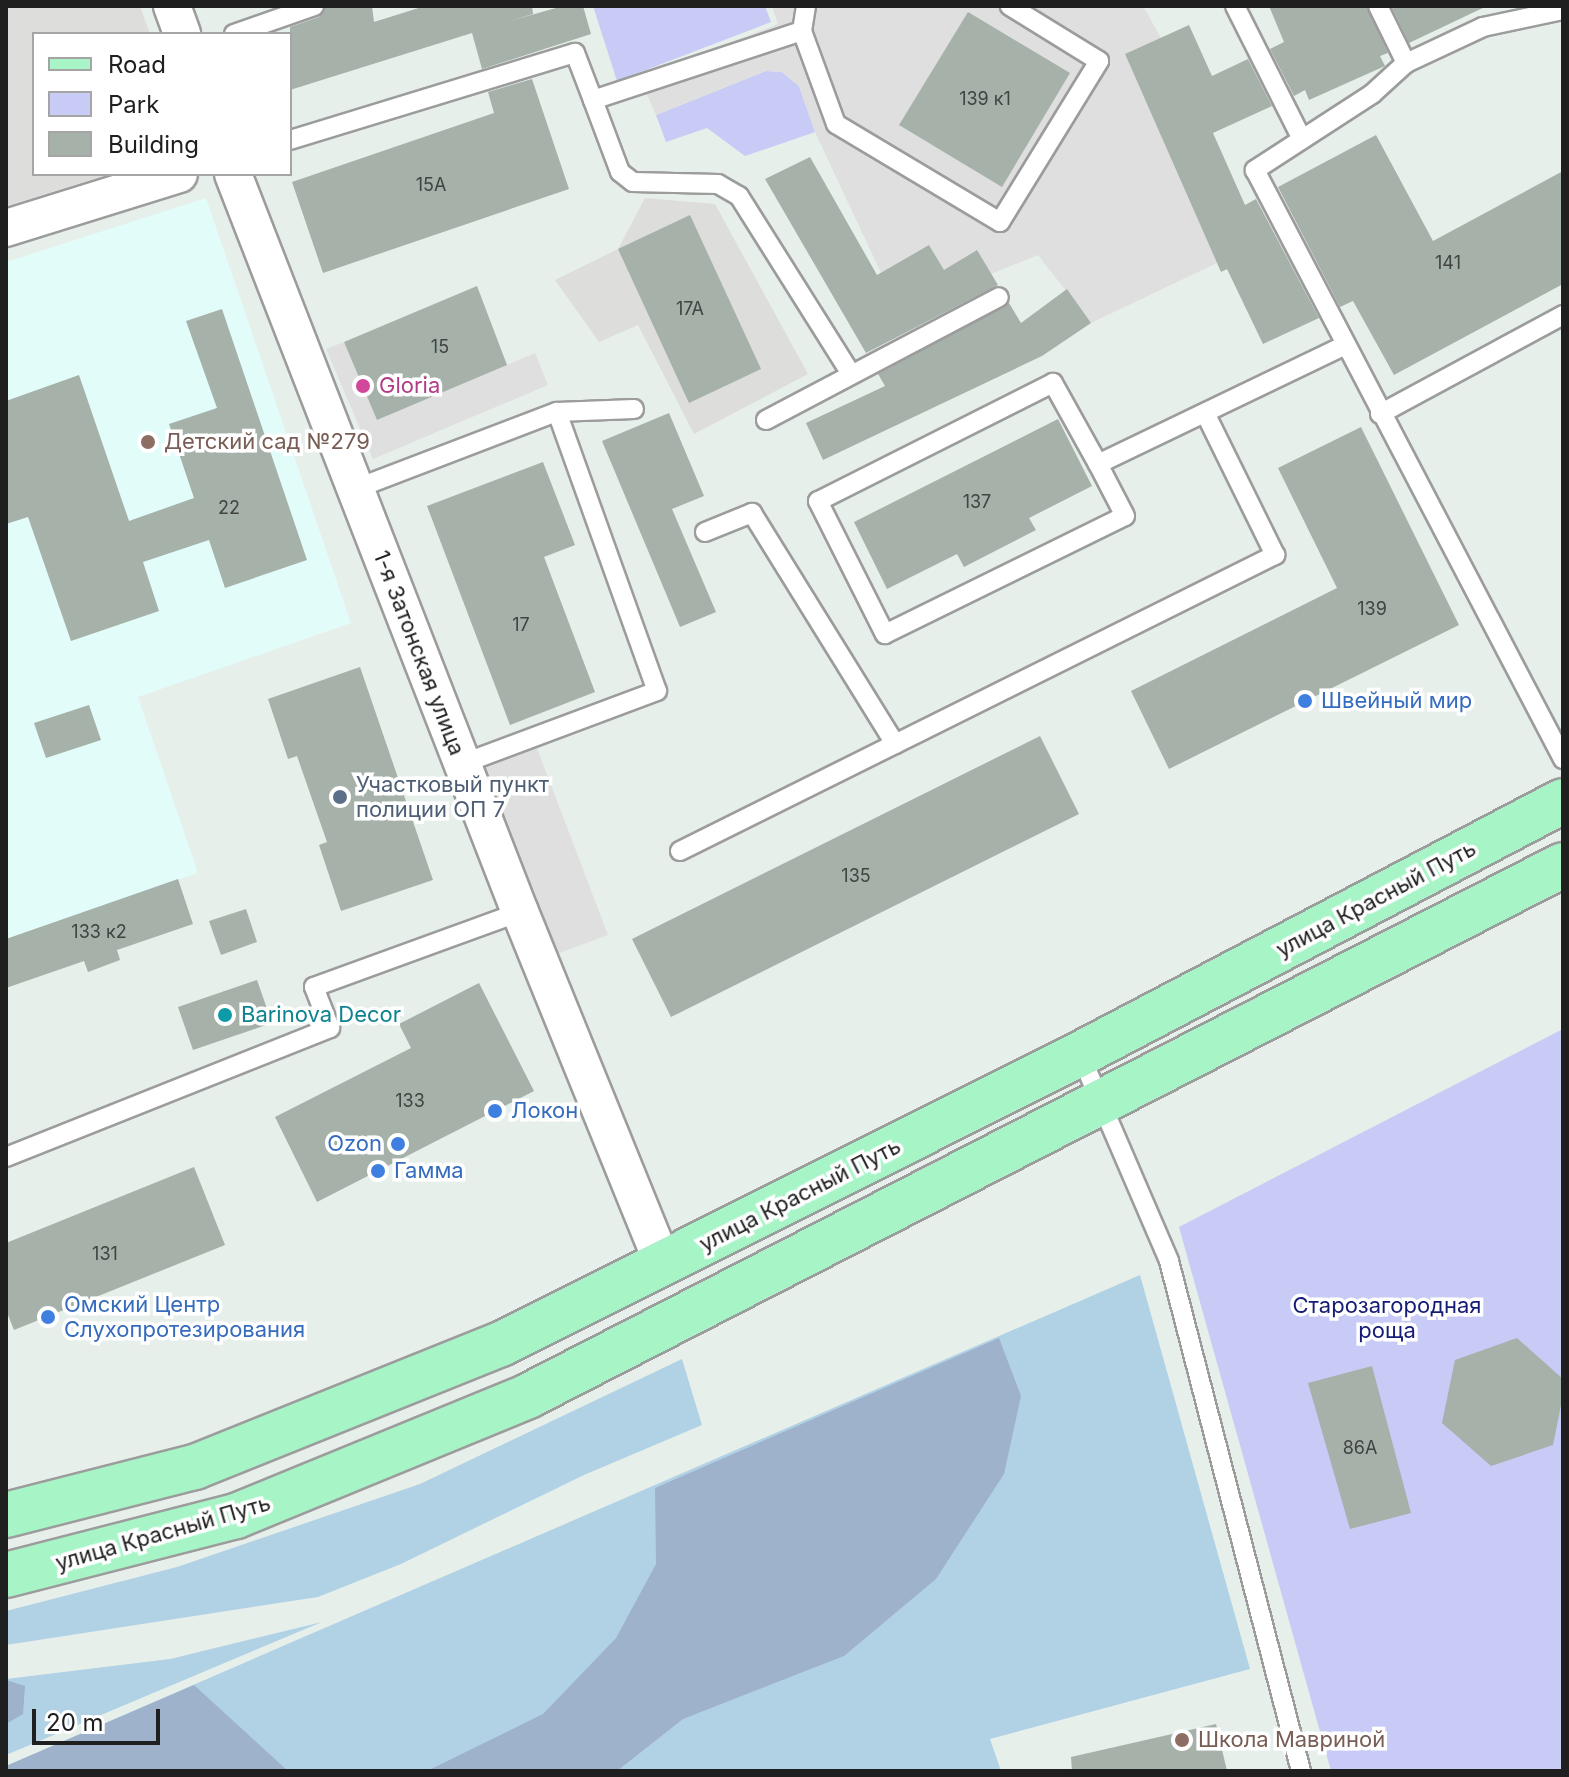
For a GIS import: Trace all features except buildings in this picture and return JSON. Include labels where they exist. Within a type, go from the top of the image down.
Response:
[{"type":"main road","name":"улица Красный Путь","points":[[6,1515],[195,1467],[334,1415],[501,1344],[1080,1054],[1563,801]]},
{"type":"main road","name":"улица Красный Путь","points":[[6,1575],[236,1516],[528,1396],[1103,1104],[1563,865]]},
{"type":"main road","points":[[663,1264],[685,1318]]},
{"type":"street","points":[[172,6],[181,32]]},
{"type":"street","points":[[6,228],[173,176]]},
{"type":"street","name":"1-я Затонская улица","points":[[234,176],[520,912],[663,1264]]},
{"type":"lane","points":[[240,32],[314,6]]},
{"type":"lane","points":[[806,6],[802,31],[836,124],[1000,222],[1099,61],[1010,6]]},
{"type":"lane","points":[[1235,6],[1302,139]]},
{"type":"lane","points":[[1378,6],[1406,63]]},
{"type":"lane","points":[[1563,10],[1483,27],[1406,63],[1372,94],[1255,170],[1563,759]]},
{"type":"lane","points":[[593,100],[802,31]]},
{"type":"lane","points":[[292,139],[575,53],[620,172],[633,182],[718,184],[739,196],[851,374]]},
{"type":"lane","points":[[766,420],[999,297]]},
{"type":"lane","points":[[1380,414],[1563,315]]},
{"type":"lane","points":[[1098,464],[1345,345]]},
{"type":"lane","points":[[1053,383],[1098,464],[1125,516],[885,634],[818,501],[1053,383]]},
{"type":"lane","points":[[355,489],[557,412],[634,409]]},
{"type":"lane","points":[[462,764],[657,691],[557,412]]},
{"type":"lane","points":[[680,851],[1275,555],[1205,413]]},
{"type":"lane","points":[[705,532],[752,513],[895,744]]},
{"type":"lane","points":[[6,1157],[330,1028],[314,987],[520,912]]},
{"type":"lane","points":[[1080,1054],[1169,1261],[1301,1771]]},
{"type":"shaded area","points":[[6,6],[140,6],[149,32],[32,32],[32,176],[104,176],[6,206]]},
{"type":"shaded area","points":[[772,6],[1143,6],[1161,38],[1125,54],[1217,263],[1091,323],[1038,255],[991,274],[977,250],[944,271],[929,245],[881,273],[815,132],[799,86],[782,72],[766,71],[656,115],[640,79],[778,24]]},
{"type":"shaded area","name":"Детский сад №279","points":[[206,198],[351,623],[138,697],[198,873],[6,939],[6,262]]},
{"type":"shaded area","points":[[645,198],[715,204],[808,374],[694,434],[638,325],[599,342],[555,280],[618,249]]},
{"type":"shaded area","points":[[344,342],[377,420],[535,353],[548,385],[373,459],[326,349]]},
{"type":"shaded area","points":[[537,748],[608,935],[546,958],[475,772]]},
{"type":"shaded area","points":[[1140,1275],[1250,1669],[990,1739],[1001,1771],[6,1771],[6,1766]]},
{"type":"shaded area","points":[[999,1338],[1021,1396],[1004,1474],[936,1579],[844,1656],[683,1719],[617,1771],[427,1771],[543,1714],[616,1638],[656,1564],[655,1488]]},
{"type":"shaded area","points":[[682,1359],[702,1425],[584,1475],[401,1564],[318,1597],[6,1645],[6,1611],[177,1567],[420,1484]]},
{"type":"shaded area","points":[[322,1622],[6,1755],[6,1679],[170,1659]]},
{"type":"shaded area","points":[[6,1680],[25,1686],[23,1714],[6,1724]]},
{"type":"shaded area","points":[[194,1685],[288,1771],[6,1771],[6,1766]]},
{"type":"green space","points":[[593,6],[765,6],[771,22],[617,81]]},
{"type":"green space","points":[[766,71],[782,72],[799,86],[815,132],[745,156],[707,128],[666,142],[656,115]]},
{"type":"green space","name":"Старозагородная роща","points":[[1563,1029],[1563,1771],[1331,1771],[1179,1227]]},
{"type":"place","name":"Gloria","points":[[363,386]]},
{"type":"place","name":"Детский сад №279","points":[[148,442]]},
{"type":"place","name":"Швейный мир","points":[[1305,701]]},
{"type":"place","name":"Участковый пункт полиции ОП 7","points":[[340,797]]},
{"type":"place","name":"Barinova Decor","points":[[225,1015]]},
{"type":"place","name":"Локон","points":[[495,1111]]},
{"type":"place","name":"Ozon","points":[[398,1144]]},
{"type":"place","name":"Гамма","points":[[378,1171]]},
{"type":"place","name":"Омский Центр Слухопротезирования","points":[[48,1317]]},
{"type":"place","name":"Школа Мавриной","points":[[1182,1740]]}]
